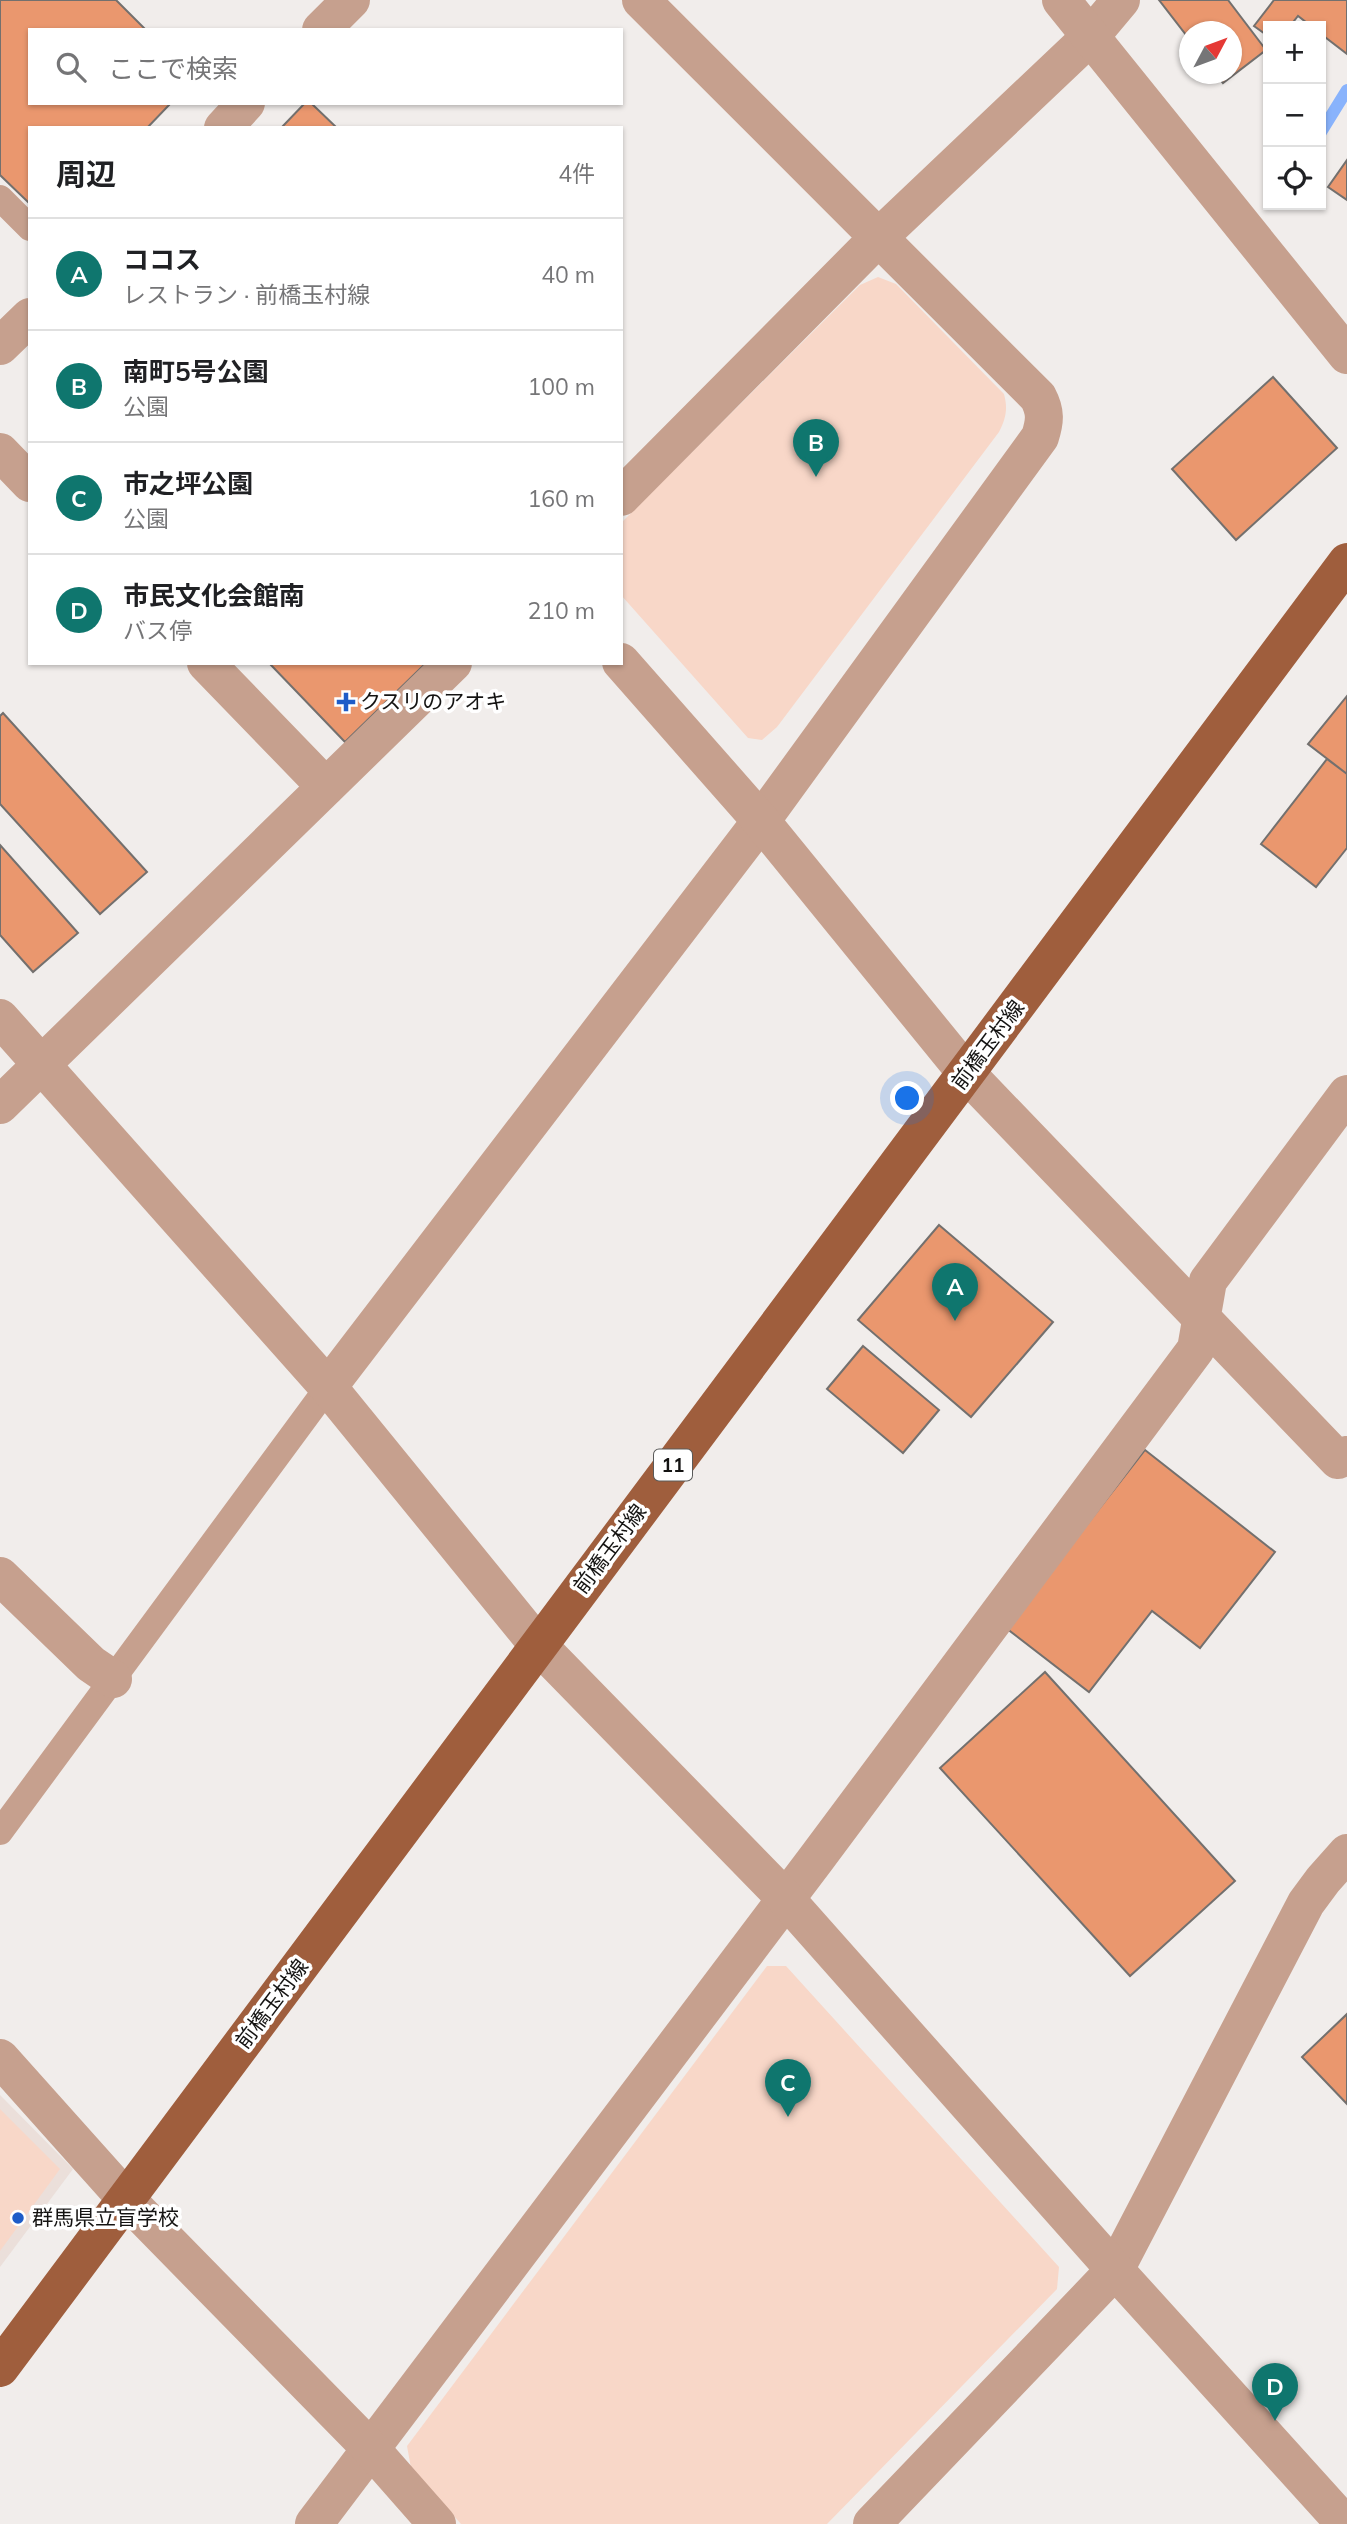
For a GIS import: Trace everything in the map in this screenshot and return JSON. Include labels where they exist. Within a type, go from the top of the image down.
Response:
[{"type":"main road","name":"前橋玉村線","points":[[0,2368],[1347,562]]},
{"type":"street","points":[[323,28],[351,0]]},
{"type":"street","points":[[328,1387],[761,821],[1040,437],[1045,421],[1038,397],[641,0]]},
{"type":"street","points":[[1060,0],[1347,355]]},
{"type":"street","points":[[623,495],[878,238],[1090,37],[1122,0]]},
{"type":"street","points":[[225,126],[244,105]]},
{"type":"street","points":[[0,346],[28,319]]},
{"type":"street","points":[[0,452],[28,481]]},
{"type":"street","points":[[623,664],[761,821],[967,1074],[1338,1460],[1347,1455]]},
{"type":"street","points":[[208,665],[326,787]]},
{"type":"street","points":[[0,1105],[451,665]]},
{"type":"street","points":[[0,1018],[328,1387],[538,1645],[785,1898],[1345,2524]]},
{"type":"street","points":[[314,2524],[1196,1349],[1208,1281],[1347,1094]]},
{"type":"street","points":[[0,1576],[91,1664],[113,1679]]},
{"type":"street","points":[[878,2522],[1115,2270],[1306,1903],[1347,1853]]},
{"type":"street","points":[[0,2058],[127,2200],[371,2449],[437,2524]]},
{"type":"lane","points":[[0,198],[28,226]]},
{"type":"lane","points":[[0,1832],[328,1387]]},
{"type":"shaded area","points":[[878,277],[896,284],[1004,394],[1005,418],[999,432],[777,727],[762,740],[748,738],[623,597],[623,521],[860,285]]},
{"type":"shaded area","points":[[767,1966],[786,1966],[1059,2267],[1057,2289],[827,2524],[461,2524],[411,2468],[407,2446]]},
{"type":"shaded area","name":"群馬県立盲学校","points":[[0,2095],[73,2169],[0,2267]]},
{"type":"shaded area","name":"群馬県立盲学校","points":[[0,2109],[60,2169],[0,2251]]},
{"type":"building","points":[[0,0],[116,0],[144,28],[28,28],[28,105],[169,105],[149,126],[28,126],[28,202],[0,175]]},
{"type":"building","points":[[1159,0],[1228,0],[1263,46],[1263,52],[1242,68],[1242,21],[1179,21],[1179,26]]},
{"type":"building","points":[[1274,0],[1347,0],[1347,54],[1326,38],[1326,21],[1304,21],[1298,16],[1294,21],[1263,21],[1263,32],[1254,26]]},
{"type":"building","points":[[303,105],[313,105],[335,126],[283,126]]},
{"type":"building","points":[[1347,160],[1347,200],[1328,187]]},
{"type":"building","points":[[1273,377],[1337,448],[1236,540],[1172,469]]},
{"type":"building","name":"クスリのアオキ","points":[[271,665],[424,665],[345,742]]},
{"type":"building","points":[[1347,696],[1347,774],[1308,744]]},
{"type":"building","points":[[3,713],[147,872],[100,914],[0,804],[0,716]]},
{"type":"building","points":[[1327,759],[1347,774],[1347,848],[1316,887],[1261,844]]},
{"type":"building","points":[[0,845],[78,933],[33,972],[0,935]]},
{"type":"building","points":[[939,1225],[1053,1322],[971,1417],[858,1320]]},
{"type":"building","points":[[863,1346],[939,1410],[903,1453],[827,1389]]},
{"type":"building","points":[[1145,1450],[1275,1552],[1200,1648],[1152,1611],[1089,1692],[1006,1628]]},
{"type":"building","points":[[1045,1672],[1235,1881],[1130,1976],[940,1768]]},
{"type":"building","points":[[1347,2014],[1347,2104],[1302,2057]]},
{"type":"waterway","points":[[1326,124],[1347,90]]},
{"type":"place","name":"南町5号公園","points":[[816,477]]},
{"type":"place","name":"クスリのアオキ","points":[[346,702]]},
{"type":"place","name":"ココス","points":[[955,1321]]},
{"type":"place","name":"市之坪公園","points":[[788,2117]]},
{"type":"place","name":"群馬県立盲学校","points":[[18,2218]]},
{"type":"place","name":"市民文化会館南","points":[[1275,2421]]}]
